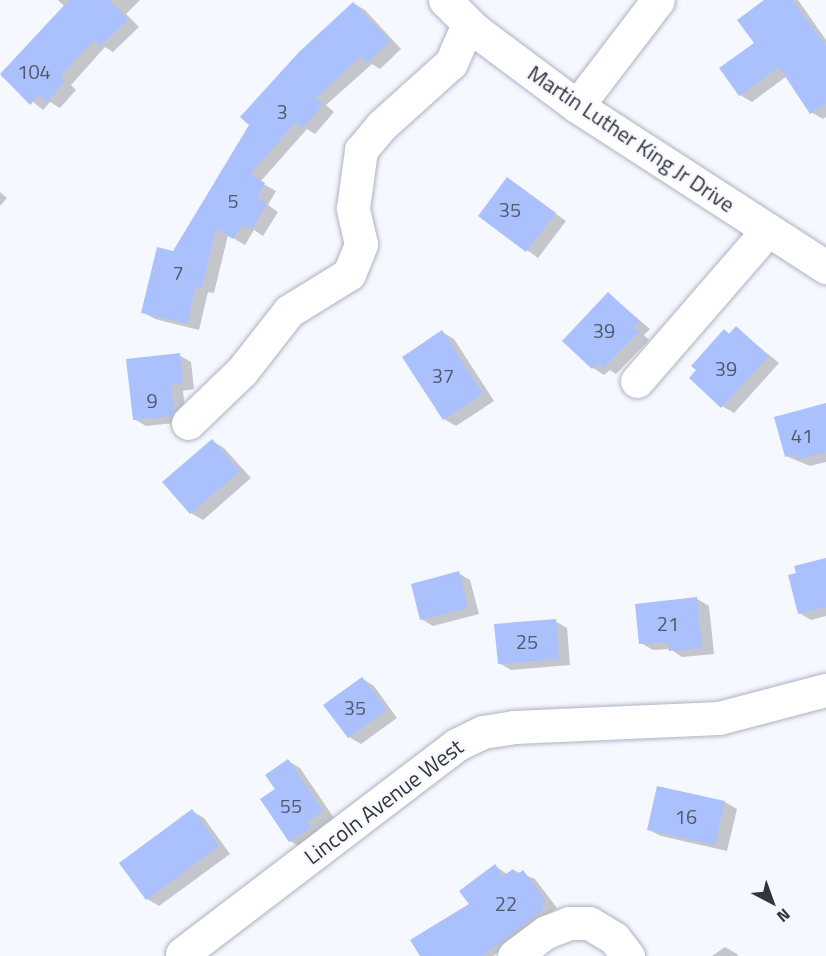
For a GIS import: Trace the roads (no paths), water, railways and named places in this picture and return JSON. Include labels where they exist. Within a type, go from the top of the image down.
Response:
[{"type":"street","name":"Martin Luther King Jr Drive","points":[[445,0],[468,24],[577,106],[826,267]]},
{"type":"street","points":[[577,106],[658,0]]},
{"type":"street","points":[[188,423],[242,370],[289,311],[349,274],[361,244],[353,208],[361,150],[381,126],[451,63],[468,24]]},
{"type":"street","points":[[637,381],[768,230]]},
{"type":"street","name":"Lincoln Avenue West","points":[[182,954],[456,745],[483,732],[514,727],[719,718],[826,690]]},
{"type":"street","points":[[514,956],[546,932],[569,923],[589,924],[621,947]]}]
